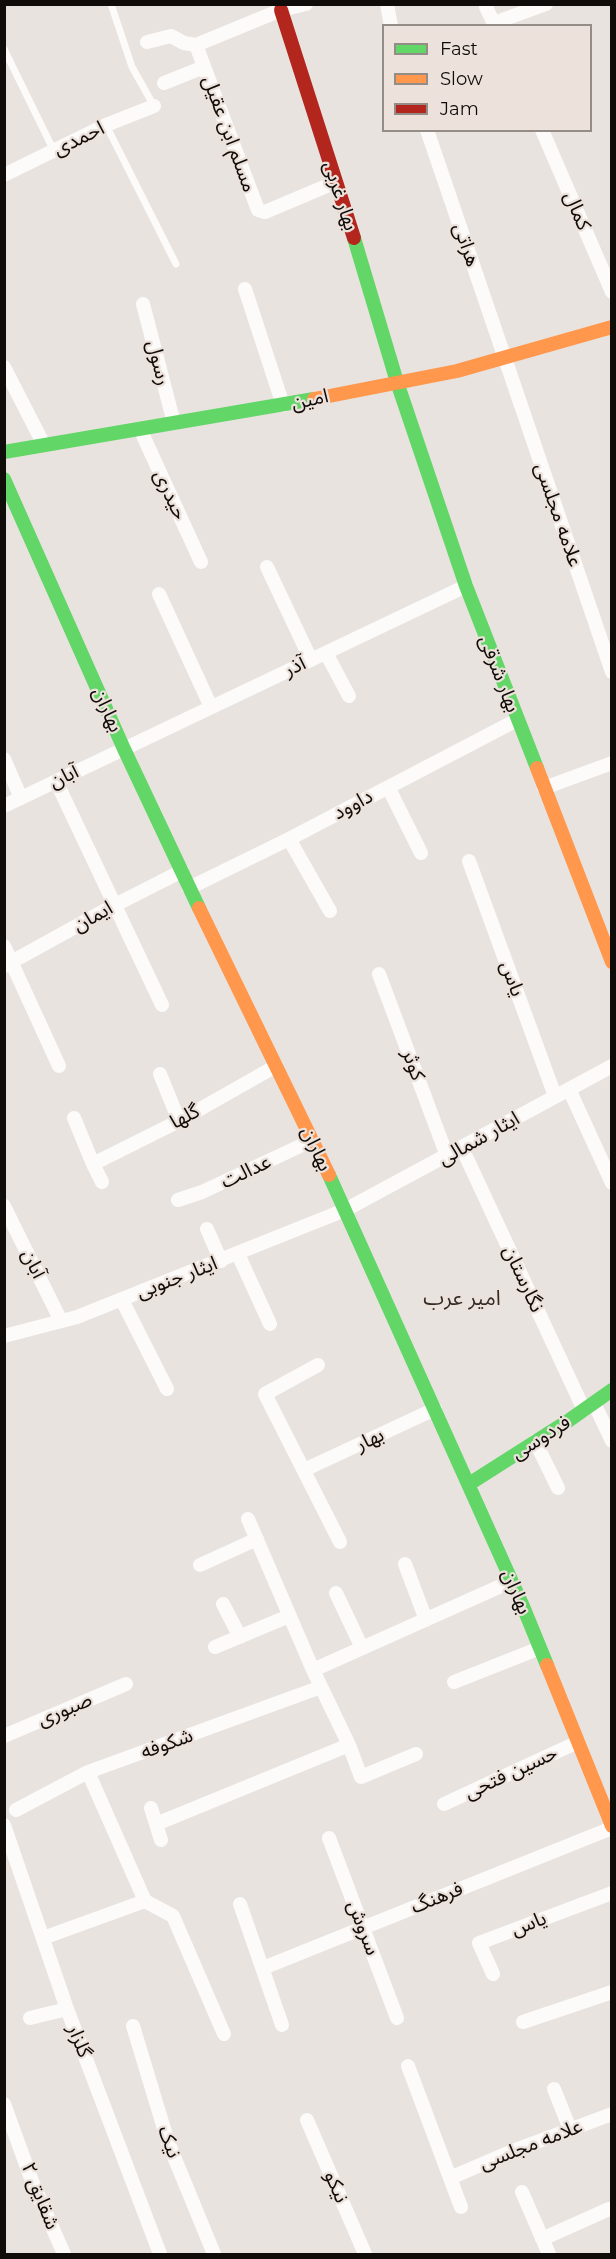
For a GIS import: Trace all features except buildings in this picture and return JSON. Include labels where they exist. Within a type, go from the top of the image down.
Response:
[{"type":"street","points":[[147,42],[171,36],[184,43],[196,45],[281,10],[306,4]]},
{"type":"street","points":[[387,4],[392,24]]},
{"type":"street","points":[[486,7],[494,24],[546,4]]},
{"type":"street","name":"بهار غربی","points":[[281,10],[397,382]]},
{"type":"street","name":"مسلم ابن عقیل","points":[[196,45],[258,210],[265,212],[336,182]]},
{"type":"street","points":[[164,83],[204,67]]},
{"type":"street","name":"احمدی","points":[[5,173],[106,125],[154,106]]},
{"type":"street","name":"هراتی","points":[[428,132],[505,359]]},
{"type":"street","name":"کمال","points":[[543,132],[612,292]]},
{"type":"street","points":[[246,289],[284,405]]},
{"type":"street","name":"رسول","points":[[143,304],[174,423]]},
{"type":"street","name":"امین","points":[[4,452],[284,405],[457,371],[612,327]]},
{"type":"street","name":"علامه مجلسی","points":[[505,359],[612,672]]},
{"type":"street","points":[[4,367],[44,445]]},
{"type":"street","name":"بهار شرقی","points":[[397,382],[466,586],[612,962]]},
{"type":"street","name":"حیدری","points":[[140,429],[201,562]]},
{"type":"street","name":"بهاران","points":[[4,479],[124,749],[189,888],[313,1140],[469,1484],[540,1648],[612,1827]]},
{"type":"street","points":[[267,567],[311,660]]},
{"type":"street","name":"آذر","points":[[124,749],[466,586]]},
{"type":"street","points":[[159,594],[212,707]]},
{"type":"street","points":[[326,653],[349,696]]},
{"type":"street","name":"داوود","points":[[189,888],[289,839],[517,720]]},
{"type":"street","name":"آبان","points":[[4,806],[124,749]]},
{"type":"street","points":[[4,759],[21,798]]},
{"type":"street","points":[[544,788],[612,763]]},
{"type":"street","points":[[56,781],[162,1005]]},
{"type":"street","points":[[388,787],[421,853]]},
{"type":"street","points":[[289,839],[330,911]]},
{"type":"street","name":"یاس","points":[[469,861],[555,1096]]},
{"type":"street","name":"ایمان","points":[[8,964],[182,871]]},
{"type":"street","points":[[4,946],[8,964],[59,1066]]},
{"type":"street","name":"کوثر","points":[[379,974],[447,1156]]},
{"type":"street","name":"گلها","points":[[93,1164],[179,1121],[276,1066]]},
{"type":"street","name":"ایثار شمالی","points":[[345,1210],[612,1066]]},
{"type":"street","points":[[160,1074],[179,1121]]},
{"type":"street","points":[[569,1089],[612,1183]]},
{"type":"street","points":[[74,1118],[102,1182]]},
{"type":"street","name":"عدالت","points":[[178,1200],[202,1192],[313,1140]]},
{"type":"street","name":"نگارستان","points":[[462,1148],[589,1407],[612,1441]]},
{"type":"street","name":"آبان","points":[[4,1206],[61,1322]]},
{"type":"street","name":"ایثار جنوبی","points":[[4,1336],[61,1322],[122,1300],[345,1210]]},
{"type":"street","points":[[207,1229],[221,1261]]},
{"type":"street","points":[[238,1254],[270,1324]]},
{"type":"street","points":[[122,1300],[167,1389]]},
{"type":"street","points":[[318,1365],[265,1394],[340,1542]]},
{"type":"street","name":"فردوسی","points":[[469,1484],[612,1390]]},
{"type":"street","name":"بهار","points":[[304,1470],[435,1409]]},
{"type":"street","points":[[535,1441],[558,1488]]},
{"type":"street","points":[[248,1519],[313,1670],[349,1745],[361,1777],[416,1754]]},
{"type":"street","points":[[200,1565],[257,1539]]},
{"type":"street","points":[[405,1564],[426,1620]]},
{"type":"street","points":[[313,1670],[512,1581]]},
{"type":"street","points":[[336,1593],[362,1648]]},
{"type":"street","points":[[223,1604],[240,1637]]},
{"type":"street","points":[[215,1647],[290,1616]]},
{"type":"street","points":[[454,1682],[540,1648]]},
{"type":"street","name":"صبوری","points":[[4,1736],[126,1684]]},
{"type":"street","name":"شکوفه","points":[[16,1810],[88,1773],[321,1687]]},
{"type":"street","name":"حسین فتحی","points":[[444,1804],[578,1742]]},
{"type":"street","points":[[156,1824],[349,1745]]},
{"type":"street","points":[[88,1773],[145,1901],[173,1916],[224,2034]]},
{"type":"street","points":[[152,1808],[161,1840]]},
{"type":"street","name":"گلزار","points":[[4,1825],[67,2009],[160,2254]]},
{"type":"street","name":"فرهنگ","points":[[262,1968],[612,1827]]},
{"type":"street","name":"سروش","points":[[329,1838],[397,2018]]},
{"type":"street","name":"یاس","points":[[493,1974],[479,1943],[612,1893]]},
{"type":"street","points":[[43,1938],[145,1901]]},
{"type":"street","points":[[240,1905],[282,2025]]},
{"type":"street","points":[[523,2022],[612,1992]]},
{"type":"street","points":[[30,2018],[67,2009]]},
{"type":"street","name":"نیک","points":[[133,2026],[168,2142],[214,2254]]},
{"type":"street","points":[[408,2066],[461,2207]]},
{"type":"street","points":[[554,2089],[570,2129]]},
{"type":"street","name":"شقایق ۲","points":[[4,2104],[32,2181],[64,2254]]},
{"type":"street","name":"علامه مجلسی","points":[[450,2178],[612,2114]]},
{"type":"street","name":"نیکو","points":[[307,2120],[365,2254]]},
{"type":"street","points":[[522,2192],[545,2250],[609,2209]]},
{"type":"lane","points":[[111,4],[132,67],[154,106]]},
{"type":"lane","points":[[4,49],[54,151]]},
{"type":"lane","points":[[106,125],[176,264]]},
{"type":"traffic: fast","points":[[354,238],[397,382],[466,586],[537,768]]},
{"type":"traffic: fast","points":[[4,452],[314,399]]},
{"type":"traffic: fast","points":[[4,479],[124,749],[199,908]]},
{"type":"traffic: fast","points":[[329,1175],[522,1604],[547,1665]]},
{"type":"traffic: fast","points":[[469,1484],[612,1390]]},
{"type":"traffic: slow","points":[[314,399],[457,371],[612,327]]},
{"type":"traffic: slow","points":[[537,768],[612,962]]},
{"type":"traffic: slow","points":[[199,908],[329,1175]]},
{"type":"traffic: slow","points":[[547,1665],[612,1826]]},
{"type":"traffic: jam","points":[[281,10],[354,238]]},
{"type":"district","name":"امیر عرب","points":[[462,1299]]}]
